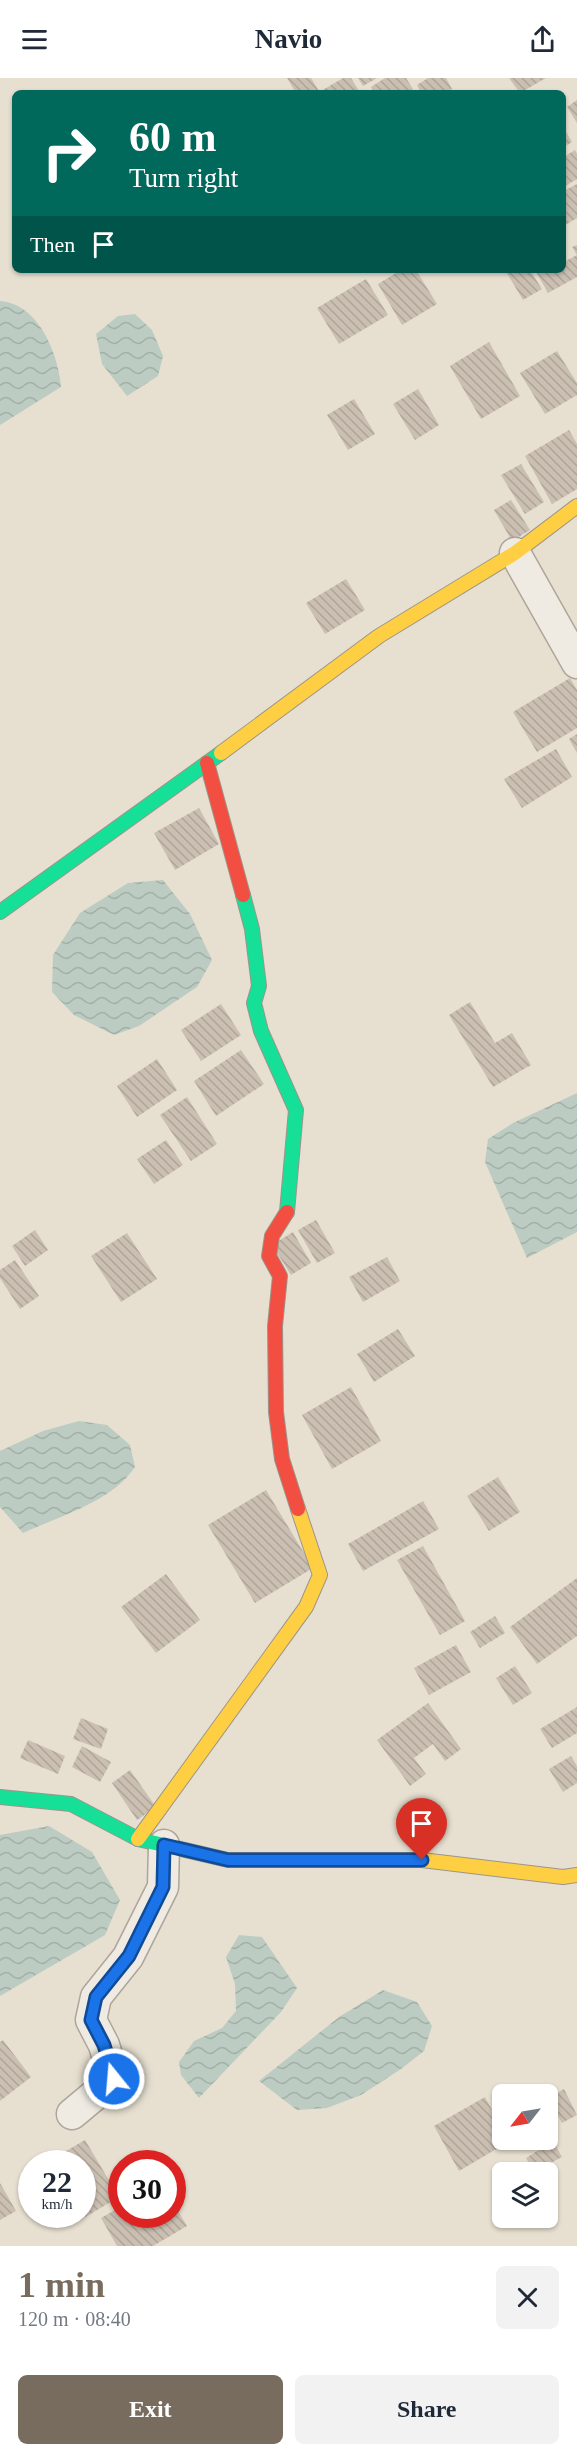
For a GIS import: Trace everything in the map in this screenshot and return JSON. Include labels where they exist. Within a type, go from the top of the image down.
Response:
[{"type":"street","points":[[0,912],[379,636],[515,553],[577,506]]},
{"type":"street","points":[[515,553],[577,663]]},
{"type":"street","points":[[72,2114],[114,2079],[104,2045],[91,2020],[96,1997],[129,1956],[163,1887],[151,1842],[306,1607],[320,1575],[282,1459],[276,1412],[275,1326],[280,1276],[269,1256],[272,1236],[287,1212],[296,1110],[261,1031],[254,1003],[260,986],[252,929],[207,763]]},
{"type":"street","points":[[0,1797],[71,1804],[151,1842],[228,1860],[422,1860],[563,1877],[577,1875]]},
{"type":"water","points":[[0,301],[14,304],[36,321],[51,346],[61,387],[0,425]]},
{"type":"water","points":[[135,314],[152,330],[163,356],[158,376],[127,396],[102,364],[96,334],[118,316]]},
{"type":"water","points":[[163,880],[190,914],[212,960],[197,987],[139,1026],[114,1035],[74,1015],[52,992],[53,955],[80,913],[128,883]]},
{"type":"water","points":[[577,1093],[577,1232],[527,1258],[485,1162],[488,1139],[513,1123]]},
{"type":"water","points":[[79,1421],[107,1425],[130,1445],[135,1467],[125,1479],[100,1498],[23,1533],[0,1507],[0,1451],[43,1431]]},
{"type":"water","points":[[49,1826],[92,1852],[120,1900],[105,1935],[0,1996],[0,1835]]},
{"type":"water","points":[[239,1935],[262,1937],[297,1988],[281,2012],[199,2098],[181,2075],[179,2062],[194,2041],[222,2028],[236,2011],[235,1984],[226,1957]]},
{"type":"water","points":[[383,1990],[417,2002],[432,2026],[424,2051],[401,2069],[361,2095],[327,2108],[297,2110],[259,2081],[339,2017]]},
{"type":"building","points":[[287,78],[311,78],[318,90],[294,90]]},
{"type":"building","points":[[343,78],[351,78],[358,90],[323,90]]},
{"type":"building","points":[[358,78],[377,78],[363,86]]},
{"type":"building","points":[[385,78],[406,78],[413,89],[372,90],[371,87]]},
{"type":"building","points":[[428,78],[446,78],[452,89],[420,90],[417,85]]},
{"type":"building","points":[[509,78],[546,78],[525,90],[518,90]]},
{"type":"building","points":[[577,100],[577,123],[567,107]]},
{"type":"building","points":[[566,132],[572,142],[566,146]]},
{"type":"building","points":[[575,150],[577,154],[577,179],[566,186],[566,156]]},
{"type":"building","points":[[577,184],[577,218],[566,225],[566,190]]},
{"type":"building","points":[[577,245],[577,255],[572,247]]},
{"type":"building","points":[[577,255],[577,277],[548,293],[537,273],[566,273],[566,261]]},
{"type":"building","points":[[396,273],[418,273],[437,304],[402,325],[378,284]]},
{"type":"building","points":[[507,273],[532,273],[542,289],[523,300]]},
{"type":"building","points":[[366,279],[388,315],[339,344],[317,308]]},
{"type":"building","points":[[489,342],[520,396],[481,419],[450,366]]},
{"type":"building","points":[[557,351],[577,383],[577,395],[545,414],[520,373]]},
{"type":"building","points":[[418,389],[439,425],[415,440],[393,404]]},
{"type":"building","points":[[354,399],[375,434],[348,450],[327,415]]},
{"type":"building","points":[[569,430],[577,444],[577,489],[552,504],[525,456]]},
{"type":"building","points":[[521,464],[544,502],[525,514],[501,475]]},
{"type":"building","points":[[511,500],[530,530],[512,541],[494,510]]},
{"type":"building","points":[[346,579],[365,610],[325,634],[306,603]]},
{"type":"building","points":[[570,678],[577,690],[577,728],[537,752],[513,712]]},
{"type":"building","points":[[577,734],[577,753],[569,739]]},
{"type":"building","points":[[556,749],[572,777],[522,808],[504,779]]},
{"type":"building","points":[[199,808],[219,844],[175,870],[154,833]]},
{"type":"building","points":[[470,1002],[495,1043],[512,1033],[531,1065],[493,1087],[449,1015]]},
{"type":"building","points":[[221,1004],[241,1035],[201,1061],[181,1030]]},
{"type":"building","points":[[241,1050],[264,1084],[216,1116],[194,1081]]},
{"type":"building","points":[[157,1059],[177,1090],[137,1117],[117,1086]]},
{"type":"building","points":[[187,1097],[217,1144],[191,1161],[160,1115]]},
{"type":"building","points":[[166,1140],[183,1165],[154,1184],[137,1159]]},
{"type":"building","points":[[316,1220],[335,1253],[317,1263],[298,1230]]},
{"type":"building","points":[[35,1230],[48,1250],[25,1266],[12,1246]]},
{"type":"building","points":[[293,1232],[311,1263],[291,1275],[272,1245]]},
{"type":"building","points":[[127,1233],[157,1279],[121,1302],[91,1256]]},
{"type":"building","points":[[387,1257],[400,1281],[363,1302],[349,1277]]},
{"type":"building","points":[[15,1260],[39,1296],[20,1309],[0,1278],[0,1270]]},
{"type":"building","points":[[398,1329],[415,1356],[374,1382],[357,1354]]},
{"type":"building","points":[[351,1387],[381,1441],[332,1469],[302,1415]]},
{"type":"building","points":[[498,1477],[520,1512],[489,1531],[467,1496]]},
{"type":"building","points":[[266,1490],[313,1568],[255,1603],[208,1525]]},
{"type":"building","points":[[423,1501],[439,1529],[363,1571],[348,1544]]},
{"type":"building","points":[[423,1546],[465,1621],[440,1635],[397,1560]]},
{"type":"building","points":[[166,1574],[200,1620],[156,1653],[121,1607]]},
{"type":"building","points":[[577,1578],[577,1636],[537,1664],[510,1627]]},
{"type":"building","points":[[495,1616],[505,1633],[480,1648],[470,1632]]},
{"type":"building","points":[[456,1645],[471,1672],[429,1695],[414,1668]]},
{"type":"building","points":[[515,1666],[532,1693],[513,1705],[496,1678]]},
{"type":"building","points":[[428,1703],[461,1749],[445,1761],[433,1744],[414,1758],[426,1774],[410,1786],[377,1740]]},
{"type":"building","points":[[577,1707],[577,1733],[552,1748],[540,1729]]},
{"type":"building","points":[[81,1718],[108,1729],[101,1749],[73,1739]]},
{"type":"building","points":[[28,1740],[65,1756],[58,1774],[20,1758]]},
{"type":"building","points":[[82,1746],[111,1762],[100,1782],[72,1767]]},
{"type":"building","points":[[571,1756],[577,1766],[577,1783],[563,1792],[549,1769]]},
{"type":"building","points":[[130,1770],[156,1807],[137,1820],[112,1783]]},
{"type":"building","points":[[3,2040],[31,2077],[0,2101],[0,2042]]},
{"type":"building","points":[[564,2089],[577,2115],[562,2123],[558,2116],[558,2092]]},
{"type":"building","points":[[485,2097],[492,2110],[492,2150],[495,2150],[459,2171],[434,2126]]},
{"type":"building","points":[[85,2140],[91,2150],[68,2150]]},
{"type":"building","points":[[539,2150],[558,2150],[562,2157],[553,2162],[528,2162],[526,2158]]},
{"type":"building","points":[[96,2158],[108,2179],[108,2204],[96,2211]]},
{"type":"building","points":[[0,2183],[16,2211],[0,2220]]},
{"type":"building","points":[[108,2214],[108,2228],[184,2228],[153,2246],[117,2246],[101,2218]]},
{"type":"traffic: fast","points":[[0,912],[221,753]]},
{"type":"traffic: fast","points":[[243,895],[252,929],[259,986],[254,1003],[261,1031],[296,1110],[287,1212]]},
{"type":"traffic: fast","points":[[0,1797],[71,1804],[138,1839],[228,1860],[361,1860]]},
{"type":"traffic: slow","points":[[221,753],[379,636],[515,553],[577,506]]},
{"type":"traffic: slow","points":[[138,1839],[306,1607],[320,1575],[298,1509]]},
{"type":"traffic: slow","points":[[361,1860],[422,1860],[563,1877],[577,1875]]},
{"type":"traffic: jam","points":[[207,763],[243,895]]},
{"type":"traffic: jam","points":[[287,1212],[272,1236],[269,1256],[280,1276],[275,1326],[276,1412],[282,1459],[298,1509]]},
{"type":"route","points":[[114,2079],[104,2045],[91,2020],[96,1997],[129,1956],[163,1887],[164,1845],[228,1860],[422,1860]]}]
